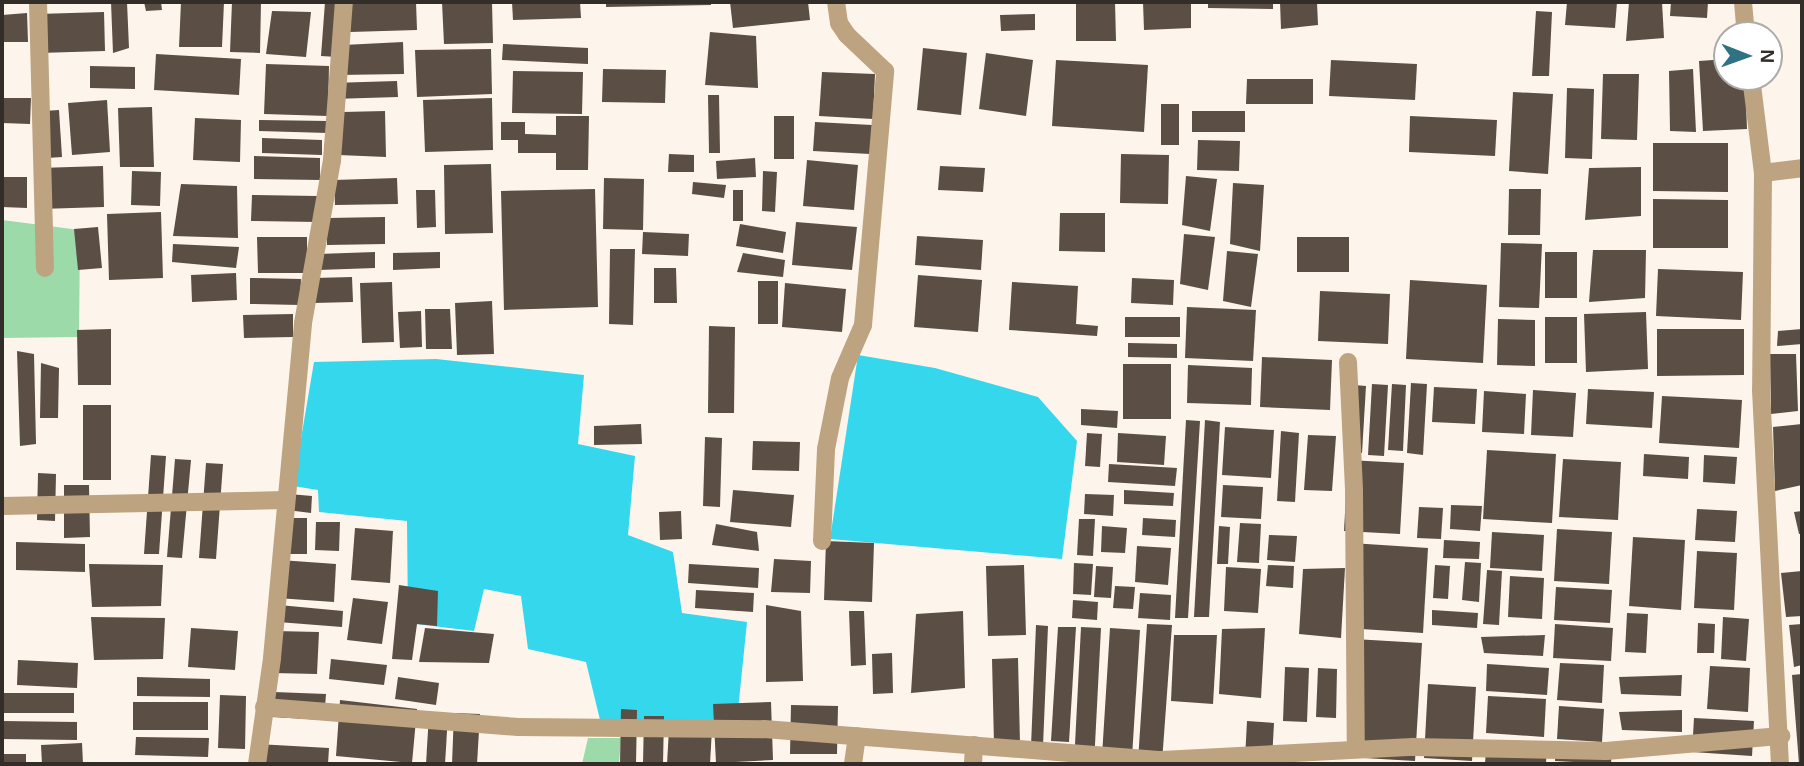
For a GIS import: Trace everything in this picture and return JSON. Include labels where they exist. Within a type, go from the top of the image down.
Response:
[{"type":"street","points":[[38,2],[45,268]]},
{"type":"street","points":[[257,764],[272,658],[303,323],[332,160],[344,2]]},
{"type":"street","points":[[822,541],[825,449],[840,378],[863,326],[884,71],[847,35],[839,23],[836,2]]},
{"type":"street","points":[[1743,2],[1745,21]]},
{"type":"street","points":[[1753,91],[1763,173],[1761,390],[1781,736],[1780,764]]},
{"type":"street","points":[[1763,173],[1802,168]]},
{"type":"street","points":[[1344,754],[1354,491],[1348,362]]},
{"type":"street","points":[[2,506],[285,500]]},
{"type":"street","points":[[264,707],[518,727],[764,729],[1162,760],[1344,754],[1605,751],[1781,736]]},
{"type":"street","points":[[853,764],[857,736]]},
{"type":"street","points":[[973,764],[974,746]]},
{"type":"green space","points":[[2,220],[80,230],[79,337],[2,338]]},
{"type":"green space","points":[[588,738],[621,738],[619,764],[582,764]]},
{"type":"water","points":[[858,355],[935,368],[1038,397],[1077,441],[1062,559],[830,539]]},
{"type":"water","points":[[436,359],[584,375],[578,444],[635,456],[628,535],[673,552],[682,613],[747,622],[737,720],[601,724],[586,662],[528,649],[521,596],[484,589],[474,631],[408,623],[407,521],[319,512],[318,490],[293,486],[314,362]]},
{"type":"building","points":[[111,2],[127,2],[129,48],[113,53]]},
{"type":"building","points":[[144,2],[161,2],[162,10],[146,11]]},
{"type":"building","points":[[181,2],[224,2],[222,47],[179,47]]},
{"type":"building","points":[[232,2],[261,2],[260,53],[230,52]]},
{"type":"building","points":[[325,2],[341,3],[337,57],[321,56]]},
{"type":"building","points":[[349,2],[416,2],[417,30],[350,32]]},
{"type":"building","points":[[442,2],[492,2],[493,43],[444,44]]},
{"type":"building","points":[[512,2],[580,2],[581,18],[513,20]]},
{"type":"building","points":[[606,2],[711,2],[711,5],[606,7]]},
{"type":"building","points":[[730,2],[808,2],[810,20],[733,28]]},
{"type":"building","points":[[1076,2],[1115,2],[1116,41],[1076,41]]},
{"type":"building","points":[[1143,2],[1191,2],[1191,28],[1144,30]]},
{"type":"building","points":[[1208,2],[1273,2],[1273,9],[1208,8]]},
{"type":"building","points":[[1280,2],[1317,2],[1318,25],[1281,29]]},
{"type":"building","points":[[1567,2],[1617,2],[1615,28],[1565,25]]},
{"type":"building","points":[[1629,2],[1662,2],[1664,38],[1626,41]]},
{"type":"building","points":[[1671,2],[1708,2],[1707,18],[1670,16]]},
{"type":"building","points":[[272,11],[311,12],[306,57],[266,54]]},
{"type":"building","points":[[1536,11],[1552,12],[1549,76],[1532,76]]},
{"type":"building","points":[[104,12],[105,51],[39,53],[38,14]]},
{"type":"building","points":[[27,13],[28,42],[2,42],[2,15]]},
{"type":"building","points":[[1035,14],[1035,30],[1001,31],[1000,15]]},
{"type":"building","points":[[710,32],[756,36],[758,88],[705,85]]},
{"type":"building","points":[[403,42],[404,74],[338,75],[343,45]]},
{"type":"building","points":[[503,44],[588,48],[588,64],[502,60]]},
{"type":"building","points":[[923,48],[967,53],[961,115],[917,110]]},
{"type":"building","points":[[491,49],[492,94],[417,97],[415,50]]},
{"type":"building","points":[[986,53],[1033,60],[1026,116],[979,109]]},
{"type":"building","points":[[156,54],[241,59],[239,95],[154,90]]},
{"type":"building","points":[[1056,60],[1148,65],[1144,132],[1052,126]]},
{"type":"building","points":[[1331,60],[1417,64],[1415,100],[1329,96]]},
{"type":"building","points":[[1713,60],[1713,91],[1746,91],[1747,129],[1703,131],[1699,61]]},
{"type":"building","points":[[266,64],[329,66],[328,116],[264,114]]},
{"type":"building","points":[[90,66],[135,67],[135,89],[90,88]]},
{"type":"building","points":[[603,69],[666,70],[665,103],[602,102]]},
{"type":"building","points":[[1693,69],[1696,132],[1670,131],[1669,71]]},
{"type":"building","points":[[513,71],[583,72],[582,114],[512,113]]},
{"type":"building","points":[[822,72],[875,74],[873,119],[819,116]]},
{"type":"building","points":[[1603,74],[1639,74],[1637,140],[1601,139]]},
{"type":"building","points":[[1247,79],[1313,79],[1313,104],[1246,104]]},
{"type":"building","points":[[397,81],[398,97],[332,99],[331,83]]},
{"type":"building","points":[[1567,88],[1594,89],[1592,159],[1565,158]]},
{"type":"building","points":[[1513,92],[1553,94],[1548,174],[1509,171]]},
{"type":"building","points":[[708,95],[719,95],[720,153],[709,153]]},
{"type":"building","points":[[2,98],[31,98],[30,124],[2,123]]},
{"type":"building","points":[[492,98],[493,150],[425,152],[423,100]]},
{"type":"building","points":[[107,100],[110,152],[72,155],[68,103]]},
{"type":"building","points":[[1161,104],[1179,104],[1179,145],[1161,145]]},
{"type":"building","points":[[152,107],[154,167],[120,167],[118,108]]},
{"type":"building","points":[[59,110],[62,157],[47,158],[44,111]]},
{"type":"building","points":[[385,111],[386,157],[339,155],[343,112]]},
{"type":"building","points":[[1192,111],[1245,111],[1245,132],[1192,132]]},
{"type":"building","points":[[556,116],[589,116],[588,170],[556,170],[556,153],[518,153],[518,140],[501,140],[501,122],[525,122],[525,134],[556,135]]},
{"type":"building","points":[[774,116],[794,116],[794,159],[774,159]]},
{"type":"building","points":[[1410,116],[1497,120],[1495,156],[1409,152]]},
{"type":"building","points":[[195,118],[241,120],[240,162],[193,160]]},
{"type":"building","points":[[259,120],[328,121],[328,133],[259,131]]},
{"type":"building","points":[[815,122],[872,125],[870,154],[813,151]]},
{"type":"building","points":[[262,138],[322,140],[322,155],[262,153]]},
{"type":"building","points":[[1198,140],[1240,141],[1239,171],[1197,170]]},
{"type":"building","points":[[1653,143],[1728,143],[1728,192],[1653,191]]},
{"type":"building","points":[[669,154],[694,155],[694,172],[668,172]]},
{"type":"building","points":[[1121,154],[1169,155],[1168,204],[1120,203]]},
{"type":"building","points":[[254,156],[320,158],[320,180],[254,179]]},
{"type":"building","points":[[755,158],[756,177],[717,179],[716,161]]},
{"type":"building","points":[[807,160],[858,165],[854,210],[803,206]]},
{"type":"building","points":[[491,164],[493,233],[445,234],[444,165]]},
{"type":"building","points":[[103,166],[104,207],[40,209],[39,168]]},
{"type":"building","points":[[940,166],[985,168],[983,192],[938,190]]},
{"type":"building","points":[[1641,167],[1641,216],[1585,220],[1589,168]]},
{"type":"building","points":[[132,171],[161,172],[160,206],[131,205]]},
{"type":"building","points":[[763,171],[777,172],[775,212],[762,211]]},
{"type":"building","points":[[1186,176],[1217,179],[1210,231],[1182,225]]},
{"type":"building","points":[[2,177],[27,177],[27,208],[2,207]]},
{"type":"building","points":[[397,178],[398,204],[335,205],[334,180]]},
{"type":"building","points":[[604,178],[644,179],[643,230],[603,229]]},
{"type":"building","points":[[693,182],[726,185],[724,198],[692,194]]},
{"type":"building","points":[[1233,183],[1264,185],[1260,251],[1230,244]]},
{"type":"building","points":[[181,184],[237,186],[238,238],[173,236]]},
{"type":"building","points":[[595,189],[598,307],[504,310],[501,191]]},
{"type":"building","points":[[1509,189],[1541,189],[1540,235],[1508,235]]},
{"type":"building","points":[[416,190],[435,190],[436,227],[417,228]]},
{"type":"building","points":[[733,190],[743,190],[743,221],[733,221]]},
{"type":"building","points":[[252,195],[317,196],[317,222],[251,221]]},
{"type":"building","points":[[1653,199],[1728,200],[1728,248],[1653,248]]},
{"type":"building","points":[[161,212],[163,278],[109,280],[107,214]]},
{"type":"building","points":[[1060,213],[1105,213],[1105,252],[1059,251]]},
{"type":"building","points":[[385,217],[385,244],[327,245],[327,218]]},
{"type":"building","points":[[796,222],[857,227],[852,270],[792,265]]},
{"type":"building","points":[[740,224],[786,232],[783,253],[736,246]]},
{"type":"building","points":[[98,227],[102,268],[78,270],[74,229]]},
{"type":"building","points":[[643,232],[689,234],[688,256],[642,254]]},
{"type":"building","points":[[1184,234],[1215,237],[1208,290],[1180,284]]},
{"type":"building","points":[[917,236],[983,240],[981,270],[915,265]]},
{"type":"building","points":[[257,237],[307,237],[307,273],[258,273]]},
{"type":"building","points":[[1297,237],[1349,237],[1349,272],[1297,272]]},
{"type":"building","points":[[1501,243],[1542,244],[1539,308],[1499,307]]},
{"type":"building","points":[[173,244],[239,247],[236,268],[172,262]]},
{"type":"building","points":[[610,249],[635,249],[633,325],[609,324]]},
{"type":"building","points":[[1593,250],[1646,250],[1645,298],[1589,302]]},
{"type":"building","points":[[1227,251],[1258,254],[1251,307],[1223,301]]},
{"type":"building","points":[[375,252],[375,268],[318,270],[318,254]]},
{"type":"building","points":[[440,252],[440,268],[393,270],[393,253]]},
{"type":"building","points":[[1545,252],[1577,252],[1577,298],[1545,298]]},
{"type":"building","points":[[743,253],[785,260],[783,277],[737,272]]},
{"type":"building","points":[[654,268],[676,268],[677,303],[654,303]]},
{"type":"building","points":[[1658,269],[1743,272],[1741,320],[1656,316]]},
{"type":"building","points":[[236,273],[237,300],[192,302],[191,275]]},
{"type":"building","points":[[918,275],[982,280],[978,332],[914,327]]},
{"type":"building","points":[[352,277],[353,302],[314,303],[314,278]]},
{"type":"building","points":[[250,278],[301,279],[300,305],[250,304]]},
{"type":"building","points":[[1132,278],[1174,280],[1173,305],[1131,303]]},
{"type":"building","points":[[1410,280],[1487,285],[1483,363],[1406,359]]},
{"type":"building","points":[[758,281],[778,281],[778,324],[758,324]]},
{"type":"building","points":[[392,282],[394,342],[362,343],[360,283]]},
{"type":"building","points":[[1012,282],[1078,286],[1076,324],[1098,326],[1097,336],[1009,330]]},
{"type":"building","points":[[785,283],[846,289],[842,332],[782,327]]},
{"type":"building","points":[[1320,291],[1390,294],[1388,344],[1318,341]]},
{"type":"building","points":[[492,301],[494,354],[457,355],[455,303]]},
{"type":"building","points":[[1187,307],[1256,310],[1253,361],[1185,358]]},
{"type":"building","points":[[425,309],[450,309],[452,349],[426,349]]},
{"type":"building","points":[[421,311],[422,347],[400,348],[398,312]]},
{"type":"building","points":[[1646,312],[1648,369],[1586,372],[1584,314]]},
{"type":"building","points":[[293,314],[293,337],[244,338],[243,315]]},
{"type":"building","points":[[1125,317],[1180,317],[1180,337],[1125,337]]},
{"type":"building","points":[[1545,317],[1577,317],[1577,363],[1545,363]]},
{"type":"building","points":[[1498,319],[1535,320],[1535,366],[1497,365]]},
{"type":"building","points":[[709,326],[735,327],[734,413],[708,413]]},
{"type":"building","points":[[111,329],[111,385],[78,385],[77,330]]},
{"type":"building","points":[[1657,329],[1744,329],[1744,375],[1657,376]]},
{"type":"building","points":[[1802,329],[1802,344],[1777,346],[1778,331]]},
{"type":"building","points":[[1128,343],[1177,344],[1177,358],[1128,357]]},
{"type":"building","points":[[17,351],[34,354],[36,444],[20,446]]},
{"type":"building","points":[[1770,354],[1796,354],[1798,411],[1771,414]]},
{"type":"building","points":[[1262,357],[1332,360],[1330,410],[1260,407]]},
{"type":"building","points":[[41,363],[59,368],[58,418],[40,418]]},
{"type":"building","points":[[1123,364],[1171,364],[1171,419],[1123,419]]},
{"type":"building","points":[[1188,365],[1252,368],[1251,405],[1187,403]]},
{"type":"building","points":[[1411,383],[1427,384],[1423,455],[1407,453]]},
{"type":"building","points":[[1372,384],[1388,385],[1384,456],[1368,455]]},
{"type":"building","points":[[1392,384],[1406,385],[1403,451],[1388,450]]},
{"type":"building","points":[[1354,385],[1366,386],[1362,453],[1350,452]]},
{"type":"building","points":[[1434,387],[1477,389],[1475,424],[1432,422]]},
{"type":"building","points":[[1588,389],[1654,392],[1652,428],[1586,424]]},
{"type":"building","points":[[1533,390],[1576,393],[1573,437],[1531,435]]},
{"type":"building","points":[[1484,391],[1526,394],[1524,434],[1482,432]]},
{"type":"building","points":[[1662,396],[1742,400],[1739,448],[1659,443]]},
{"type":"building","points":[[83,405],[111,405],[111,480],[83,480]]},
{"type":"building","points":[[1081,409],[1118,411],[1117,428],[1081,425]]},
{"type":"building","points":[[1186,420],[1200,421],[1188,618],[1175,618]]},
{"type":"building","points":[[1205,420],[1220,422],[1209,617],[1194,617]]},
{"type":"building","points":[[641,424],[642,444],[594,445],[594,426]]},
{"type":"building","points":[[1802,424],[1802,485],[1775,491],[1773,427]]},
{"type":"building","points":[[1225,427],[1274,430],[1271,478],[1222,475]]},
{"type":"building","points":[[1281,431],[1299,433],[1295,502],[1277,501]]},
{"type":"building","points":[[1087,433],[1102,434],[1100,467],[1085,466]]},
{"type":"building","points":[[1118,433],[1166,436],[1164,465],[1117,462]]},
{"type":"building","points":[[1308,435],[1336,436],[1332,491],[1304,490]]},
{"type":"building","points":[[705,437],[722,438],[720,507],[703,506]]},
{"type":"building","points":[[753,441],[800,442],[799,471],[752,470]]},
{"type":"building","points":[[1487,450],[1556,454],[1552,523],[1483,519]]},
{"type":"building","points":[[1644,454],[1689,457],[1688,479],[1643,476]]},
{"type":"building","points":[[151,455],[166,456],[159,554],[144,554]]},
{"type":"building","points":[[1704,455],[1737,457],[1735,484],[1703,482]]},
{"type":"building","points":[[175,459],[191,460],[182,558],[167,557]]},
{"type":"building","points":[[1563,459],[1621,462],[1618,520],[1559,517]]},
{"type":"building","points":[[1348,460],[1404,463],[1400,534],[1344,531]]},
{"type":"building","points":[[206,463],[223,464],[216,559],[199,558]]},
{"type":"building","points":[[1109,464],[1177,468],[1175,486],[1108,482]]},
{"type":"building","points":[[38,473],[56,474],[55,521],[37,520]]},
{"type":"building","points":[[64,485],[89,485],[90,537],[64,538]]},
{"type":"building","points":[[1223,485],[1263,487],[1261,519],[1221,517]]},
{"type":"building","points":[[733,490],[794,495],[791,527],[730,522]]},
{"type":"building","points":[[1124,490],[1174,493],[1173,506],[1124,504]]},
{"type":"building","points":[[289,494],[312,496],[311,513],[287,510]]},
{"type":"building","points":[[1085,494],[1114,495],[1113,516],[1084,514]]},
{"type":"building","points":[[1451,505],[1482,506],[1480,531],[1450,529]]},
{"type":"building","points":[[1419,507],[1443,508],[1441,539],[1417,538]]},
{"type":"building","points":[[1697,509],[1737,511],[1735,542],[1695,540]]},
{"type":"building","points":[[681,511],[682,539],[660,540],[659,512]]},
{"type":"building","points":[[1802,511],[1802,534],[1799,534],[1794,512]]},
{"type":"building","points":[[284,518],[307,518],[307,554],[284,554]]},
{"type":"building","points":[[1143,518],[1176,520],[1175,537],[1142,535]]},
{"type":"building","points":[[1079,519],[1095,519],[1093,556],[1077,555]]},
{"type":"building","points":[[316,522],[340,522],[339,551],[315,550]]},
{"type":"building","points":[[1240,523],[1261,524],[1259,563],[1237,562]]},
{"type":"building","points":[[716,524],[757,532],[759,551],[712,545]]},
{"type":"building","points":[[1102,526],[1127,528],[1125,553],[1101,552]]},
{"type":"building","points":[[1219,526],[1230,527],[1228,564],[1217,564]]},
{"type":"building","points":[[355,528],[393,531],[390,583],[351,580]]},
{"type":"building","points":[[1557,529],[1612,532],[1609,584],[1554,581]]},
{"type":"building","points":[[1492,532],[1544,535],[1542,571],[1490,568]]},
{"type":"building","points":[[1269,535],[1297,536],[1295,562],[1267,560]]},
{"type":"building","points":[[1633,537],[1685,540],[1681,610],[1629,606]]},
{"type":"building","points":[[1444,540],[1480,542],[1479,559],[1443,558]]},
{"type":"building","points":[[826,541],[874,543],[872,602],[824,600]]},
{"type":"building","points":[[16,542],[85,544],[85,572],[16,570]]},
{"type":"building","points":[[1351,543],[1428,548],[1423,633],[1346,628]]},
{"type":"building","points":[[1137,546],[1171,548],[1168,585],[1135,582]]},
{"type":"building","points":[[1697,551],[1737,553],[1734,610],[1694,608]]},
{"type":"building","points":[[774,559],[811,561],[810,593],[771,592]]},
{"type":"building","points":[[280,560],[336,564],[334,602],[277,598]]},
{"type":"building","points":[[1465,562],[1481,563],[1479,602],[1462,600]]},
{"type":"building","points":[[1074,563],[1093,564],[1091,595],[1073,594]]},
{"type":"building","points":[[89,564],[163,565],[161,606],[92,607]]},
{"type":"building","points":[[689,564],[759,568],[758,588],[688,583]]},
{"type":"building","points":[[1024,565],[1026,635],[988,636],[986,566]]},
{"type":"building","points":[[1268,565],[1294,566],[1293,588],[1266,586]]},
{"type":"building","points":[[1435,565],[1450,566],[1448,599],[1433,598]]},
{"type":"building","points":[[1096,566],[1113,567],[1111,598],[1094,597]]},
{"type":"building","points":[[1226,567],[1261,569],[1258,613],[1224,611]]},
{"type":"building","points":[[1345,568],[1341,638],[1299,634],[1303,569]]},
{"type":"building","points":[[1487,570],[1502,571],[1499,625],[1483,624]]},
{"type":"building","points":[[1802,571],[1802,616],[1786,617],[1781,573]]},
{"type":"building","points":[[1510,576],[1544,578],[1542,619],[1508,617]]},
{"type":"building","points":[[399,585],[438,591],[437,626],[417,624],[412,660],[392,659]]},
{"type":"building","points":[[1115,586],[1135,587],[1133,609],[1113,608]]},
{"type":"building","points":[[1556,587],[1612,590],[1610,623],[1554,620]]},
{"type":"building","points":[[696,590],[754,593],[753,612],[695,608]]},
{"type":"building","points":[[1140,593],[1171,595],[1170,620],[1138,618]]},
{"type":"building","points":[[353,598],[388,602],[382,644],[347,640]]},
{"type":"building","points":[[1073,600],[1098,602],[1097,620],[1072,618]]},
{"type":"building","points":[[279,605],[343,611],[342,627],[278,622]]},
{"type":"building","points":[[766,605],[801,611],[803,681],[766,682]]},
{"type":"building","points":[[1432,610],[1478,613],[1477,628],[1432,625]]},
{"type":"building","points":[[849,611],[864,611],[866,665],[851,666]]},
{"type":"building","points":[[963,611],[965,688],[911,693],[916,614]]},
{"type":"building","points":[[1627,613],[1648,614],[1646,653],[1625,652]]},
{"type":"building","points":[[91,617],[165,618],[163,659],[94,660]]},
{"type":"building","points":[[1723,617],[1749,619],[1746,661],[1721,659]]},
{"type":"building","points":[[1698,623],[1715,624],[1714,653],[1697,653]]},
{"type":"building","points":[[1147,624],[1172,625],[1162,762],[1138,761]]},
{"type":"building","points":[[1555,624],[1613,628],[1611,661],[1553,658]]},
{"type":"building","points":[[1802,624],[1802,665],[1794,667],[1789,625]]},
{"type":"building","points":[[1036,625],[1048,626],[1043,746],[1031,746]]},
{"type":"building","points":[[1058,627],[1076,627],[1069,742],[1051,741]]},
{"type":"building","points":[[1081,627],[1101,628],[1094,764],[1074,764]]},
{"type":"building","points":[[191,628],[238,631],[235,670],[188,667]]},
{"type":"building","points":[[425,628],[494,634],[489,663],[419,662]]},
{"type":"building","points":[[1110,628],[1140,630],[1132,757],[1102,756]]},
{"type":"building","points":[[1265,628],[1261,698],[1219,694],[1222,629]]},
{"type":"building","points":[[275,631],[319,632],[317,674],[273,673]]},
{"type":"building","points":[[1174,635],[1217,635],[1213,704],[1171,701]]},
{"type":"building","points":[[1545,635],[1543,656],[1484,653],[1481,637]]},
{"type":"building","points":[[1354,639],[1422,643],[1415,761],[1347,757]]},
{"type":"building","points":[[892,653],[893,693],[873,694],[872,654]]},
{"type":"building","points":[[1018,658],[1020,744],[994,744],[992,659]]},
{"type":"building","points":[[331,659],[387,665],[384,685],[329,679]]},
{"type":"building","points":[[18,660],[78,663],[77,688],[17,685]]},
{"type":"building","points":[[1560,663],[1604,665],[1602,703],[1557,700]]},
{"type":"building","points":[[1487,664],[1549,668],[1547,695],[1486,691]]},
{"type":"building","points":[[1710,666],[1750,668],[1748,712],[1707,709]]},
{"type":"building","points":[[1285,667],[1309,668],[1307,722],[1283,721]]},
{"type":"building","points":[[1318,668],[1337,669],[1336,718],[1316,717]]},
{"type":"building","points":[[1802,674],[1802,764],[1799,764],[1792,675]]},
{"type":"building","points":[[1682,675],[1681,696],[1621,694],[1619,677]]},
{"type":"building","points":[[137,677],[210,679],[210,697],[137,696]]},
{"type":"building","points":[[398,677],[439,683],[436,705],[395,699]]},
{"type":"building","points":[[1428,684],[1476,687],[1472,761],[1424,758]]},
{"type":"building","points":[[274,692],[326,694],[324,720],[272,717]]},
{"type":"building","points":[[2,693],[74,693],[74,713],[2,713]]},
{"type":"building","points":[[220,695],[246,696],[245,749],[218,748]]},
{"type":"building","points":[[1488,696],[1546,699],[1544,737],[1486,733]]},
{"type":"building","points":[[340,700],[417,709],[412,763],[336,756]]},
{"type":"building","points":[[133,702],[208,702],[208,730],[133,730]]},
{"type":"building","points":[[771,702],[773,760],[716,763],[713,704]]},
{"type":"building","points":[[791,705],[838,706],[837,754],[790,754]]},
{"type":"building","points":[[1559,706],[1604,709],[1602,742],[1557,739]]},
{"type":"building","points":[[621,709],[637,710],[636,764],[620,764]]},
{"type":"building","points":[[1682,710],[1682,732],[1622,730],[1619,712]]},
{"type":"building","points":[[454,713],[480,714],[477,764],[452,764]]},
{"type":"building","points":[[429,714],[448,715],[445,764],[426,764]]},
{"type":"building","points":[[644,716],[664,716],[663,764],[643,764]]},
{"type":"building","points":[[1694,718],[1754,721],[1752,756],[1692,752]]},
{"type":"building","points":[[2,721],[77,722],[77,740],[2,739]]},
{"type":"building","points":[[1247,721],[1274,723],[1272,760],[1245,759]]},
{"type":"building","points":[[669,729],[712,729],[710,764],[667,764]]},
{"type":"building","points":[[136,737],[209,738],[208,757],[135,755]]},
{"type":"building","points":[[1487,740],[1547,744],[1546,764],[1485,763]]},
{"type":"building","points":[[82,743],[83,764],[42,764],[41,745]]},
{"type":"building","points":[[257,744],[329,748],[328,764],[256,764]]},
{"type":"building","points":[[1556,744],[1612,747],[1611,764],[1555,761]]},
{"type":"building","points":[[2,754],[26,754],[26,764],[2,764]]}]
